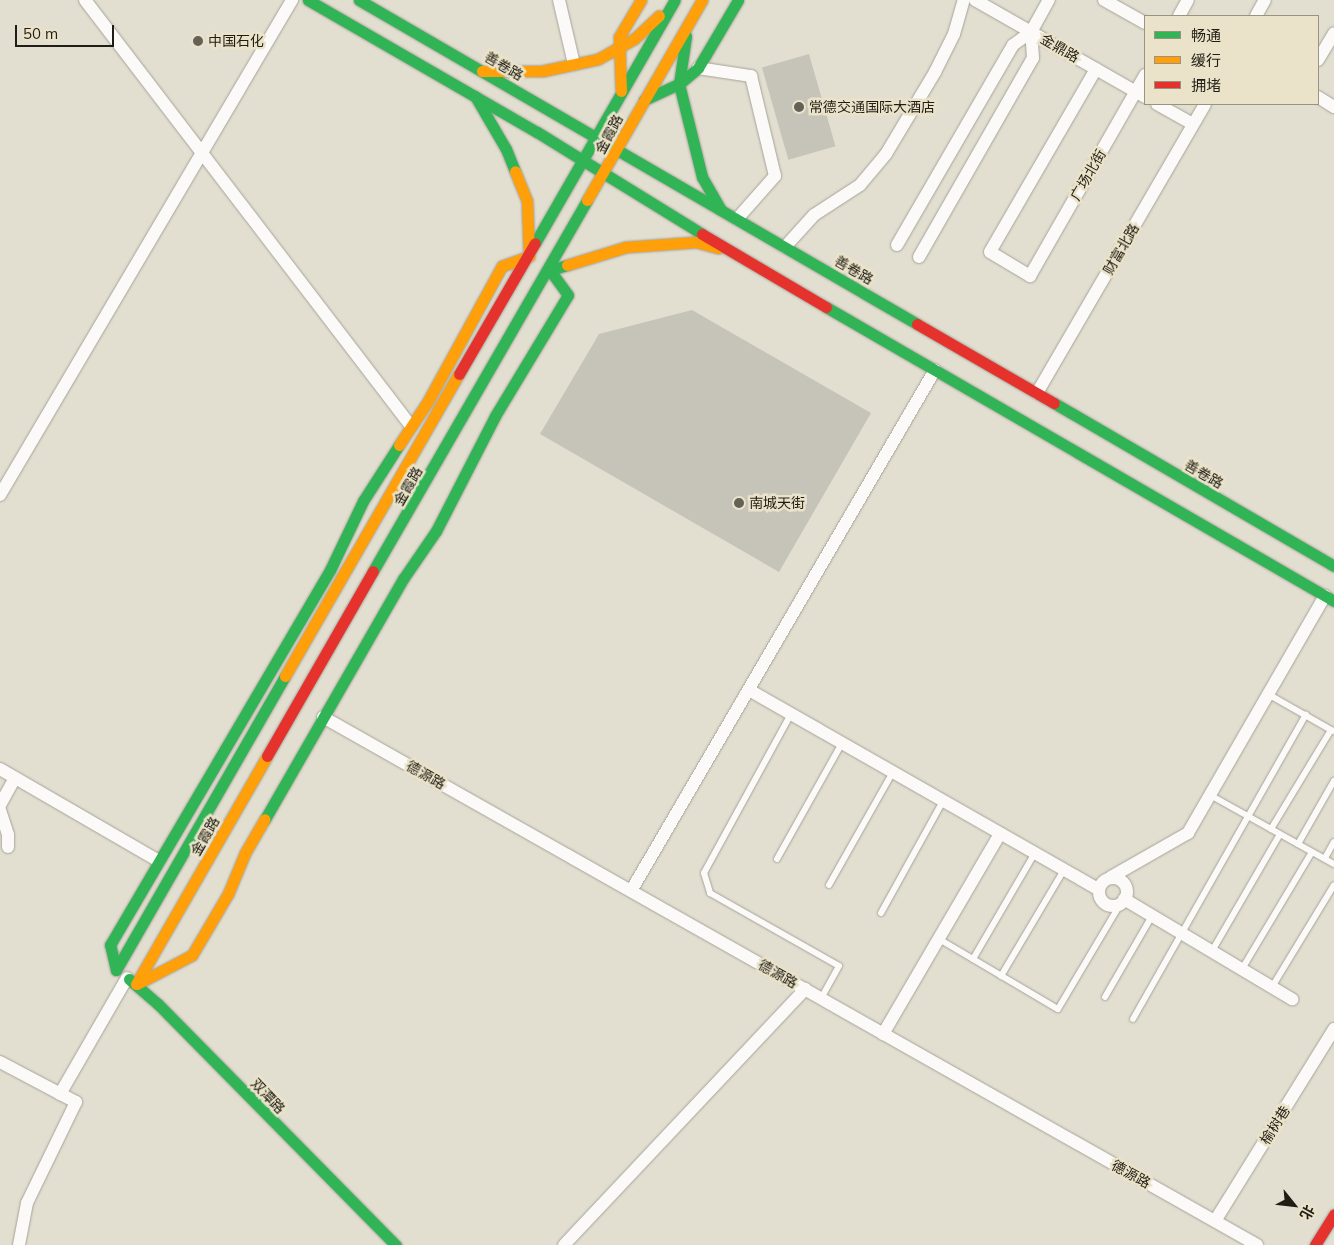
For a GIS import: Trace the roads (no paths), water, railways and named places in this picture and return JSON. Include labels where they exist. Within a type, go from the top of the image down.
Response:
[{"type":"main road","points":[[308,0],[475,96],[583,161],[603,176],[729,250],[1329,599]]},
{"type":"main road","name":"善卷路","points":[[359,0],[1334,566]]},
{"type":"main road","points":[[621,91],[619,37],[641,0]]},
{"type":"main road","name":"金霞路","points":[[127,977],[311,710],[484,409],[550,270],[702,0]]},
{"type":"main road","points":[[644,100],[680,84],[698,68],[738,0]]},
{"type":"main road","points":[[482,71],[542,71],[598,59],[634,39],[673,2]]},
{"type":"main road","name":"金霞路","points":[[127,977],[174,870],[529,256],[673,2]]},
{"type":"main road","points":[[688,23],[680,84],[702,177],[721,210]]},
{"type":"main road","points":[[475,96],[506,149],[527,201],[529,256],[502,266],[438,383],[363,501],[333,564],[110,945],[127,977],[192,955],[228,894],[311,710],[403,579],[444,516],[484,409],[568,295],[550,270],[599,254],[663,243],[696,242],[729,250]]},
{"type":"main road","points":[[438,383],[451,391]]},
{"type":"main road","points":[[410,425],[422,440]]},
{"type":"main road","points":[[333,564],[346,572]]},
{"type":"main road","points":[[268,676],[282,684]]},
{"type":"main road","points":[[159,861],[174,870]]},
{"type":"main road","name":"双潭路","points":[[127,977],[396,1245]]},
{"type":"main road","points":[[1315,1245],[1334,1214]]},
{"type":"street","points":[[85,0],[410,425]]},
{"type":"street","points":[[0,495],[292,0]]},
{"type":"street","points":[[559,0],[574,64]]},
{"type":"street","points":[[785,247],[814,215],[860,184],[886,154],[935,72],[954,34],[964,0]]},
{"type":"street","name":"金鼎路","points":[[975,0],[1140,94]]},
{"type":"street","points":[[898,245],[1013,45],[1031,32],[1049,0]]},
{"type":"street","points":[[1104,0],[1144,22]]},
{"type":"street","points":[[1180,15],[1188,0]]},
{"type":"street","points":[[1257,15],[1265,0]]},
{"type":"street","points":[[919,257],[1033,58],[1031,32]]},
{"type":"street","points":[[1319,58],[1334,33]]},
{"type":"street","points":[[698,68],[751,76],[775,176],[737,219]]},
{"type":"street","name":"广场北街","points":[[1096,69],[990,252],[1030,276],[1140,94],[1144,79]]},
{"type":"street","points":[[1319,98],[1334,107]]},
{"type":"street","points":[[1159,105],[1193,124]]},
{"type":"street","name":"财富北路","points":[[1037,394],[1204,105]]},
{"type":"street","points":[[631,891],[935,370]]},
{"type":"street","points":[[1292,999],[1182,933],[1123,901],[1108,905],[1100,899],[1099,890],[1103,881],[1188,833],[1268,694],[1329,599]]},
{"type":"street","points":[[749,690],[1099,890]]},
{"type":"street","name":"德源路","points":[[311,710],[1257,1245]]},
{"type":"street","points":[[0,769],[159,861]]},
{"type":"street","points":[[0,805],[15,778]]},
{"type":"street","points":[[0,810],[8,834],[8,847]]},
{"type":"street","points":[[883,1034],[1000,834]]},
{"type":"street","points":[[1111,877],[1120,879],[1126,886],[1123,901]]},
{"type":"street","points":[[60,1094],[127,977]]},
{"type":"street","points":[[564,1245],[805,990]]},
{"type":"street","name":"榆树巷","points":[[1216,1222],[1334,1030]]},
{"type":"street","points":[[0,1062],[76,1102],[27,1203],[19,1245]]},
{"type":"lane","points":[[1268,694],[1332,731],[1271,829]]},
{"type":"lane","points":[[791,714],[704,873],[710,893],[839,966],[821,998]]},
{"type":"lane","points":[[1133,1019],[1306,716]]},
{"type":"lane","points":[[777,858],[842,743]]},
{"type":"lane","points":[[829,885],[893,772]]},
{"type":"lane","points":[[1298,844],[1334,781]]},
{"type":"lane","points":[[1210,795],[1334,864]]},
{"type":"lane","points":[[880,913],[943,801]]},
{"type":"lane","points":[[1212,951],[1280,834]]},
{"type":"lane","points":[[1325,858],[1334,842]]},
{"type":"lane","points":[[1242,969],[1312,852]]},
{"type":"lane","points":[[973,959],[1035,853]]},
{"type":"lane","points":[[1002,976],[1064,870]]},
{"type":"lane","points":[[1272,987],[1334,885]]},
{"type":"lane","points":[[939,939],[1058,1009],[1123,901]]},
{"type":"lane","points":[[1105,997],[1152,916]]},
{"type":"place","name":"中国石化","points":[[198,41]]},
{"type":"place","name":"常德交通国际大酒店","points":[[799,107]]},
{"type":"place","name":"南城天街","points":[[739,503]]}]
